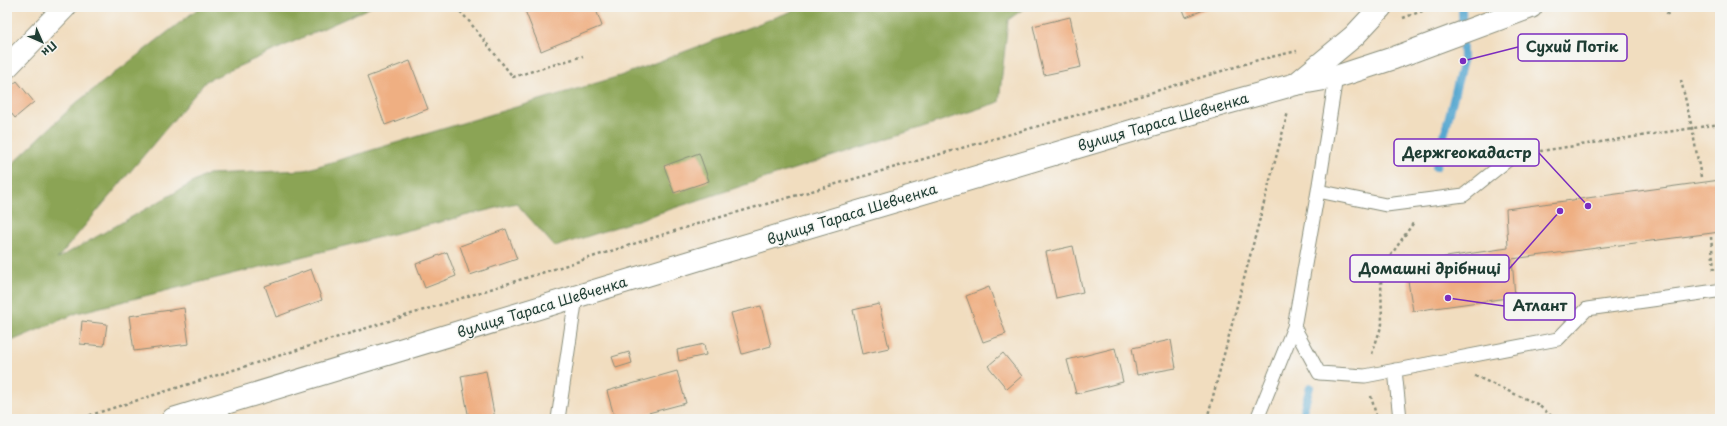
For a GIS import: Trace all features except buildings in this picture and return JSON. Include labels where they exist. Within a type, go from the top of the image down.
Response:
[{"type":"street","points":[[7,67],[65,7]]},
{"type":"street","name":"вулиця Тараса Шевченка","points":[[173,419],[576,297],[1201,111],[1296,84],[1336,77],[1394,58],[1508,17],[1531,7]]},
{"type":"street","points":[[1296,84],[1354,36],[1389,14]]},
{"type":"lane","points":[[1257,419],[1294,327],[1336,77]]},
{"type":"lane","points":[[1318,191],[1386,205],[1464,195],[1514,155]]},
{"type":"lane","points":[[1294,327],[1319,373],[1365,376],[1558,339],[1587,309],[1718,291]]},
{"type":"lane","points":[[558,419],[576,297]]},
{"type":"lane","points":[[1395,370],[1400,419]]},
{"type":"path","points":[[456,7],[514,77],[583,56]]},
{"type":"path","points":[[1389,14],[1432,7]]},
{"type":"path","points":[[1664,7],[1669,17]]},
{"type":"path","points":[[78,419],[700,222],[1084,113],[1258,60],[1300,50]]},
{"type":"path","points":[[1682,80],[1701,177]]},
{"type":"path","points":[[1207,419],[1296,84]]},
{"type":"path","points":[[1514,155],[1720,124]]},
{"type":"path","points":[[1377,419],[1365,376],[1382,324],[1381,279],[1391,255],[1411,228],[1424,200]]},
{"type":"path","points":[[1711,237],[1718,291]]},
{"type":"path","points":[[1444,361],[1537,404],[1555,419]]},
{"type":"green space","points":[[200,7],[371,7],[206,81],[57,259],[208,174],[305,170],[620,76],[803,7],[1026,7],[1008,20],[999,102],[555,247],[516,203],[77,313],[7,343],[7,169],[76,103]]},
{"type":"waterway","points":[[1436,167],[1463,61],[1462,7]]},
{"type":"waterway","points":[[1301,419],[1310,387]]},
{"type":"place","name":"Сухий Потік","points":[[1463,61]]},
{"type":"place","name":"Держгеокадастр","points":[[1588,206]]},
{"type":"place","name":"Домашні дрібниці","points":[[1560,211]]},
{"type":"place","name":"Атлант","points":[[1448,298]]}]
